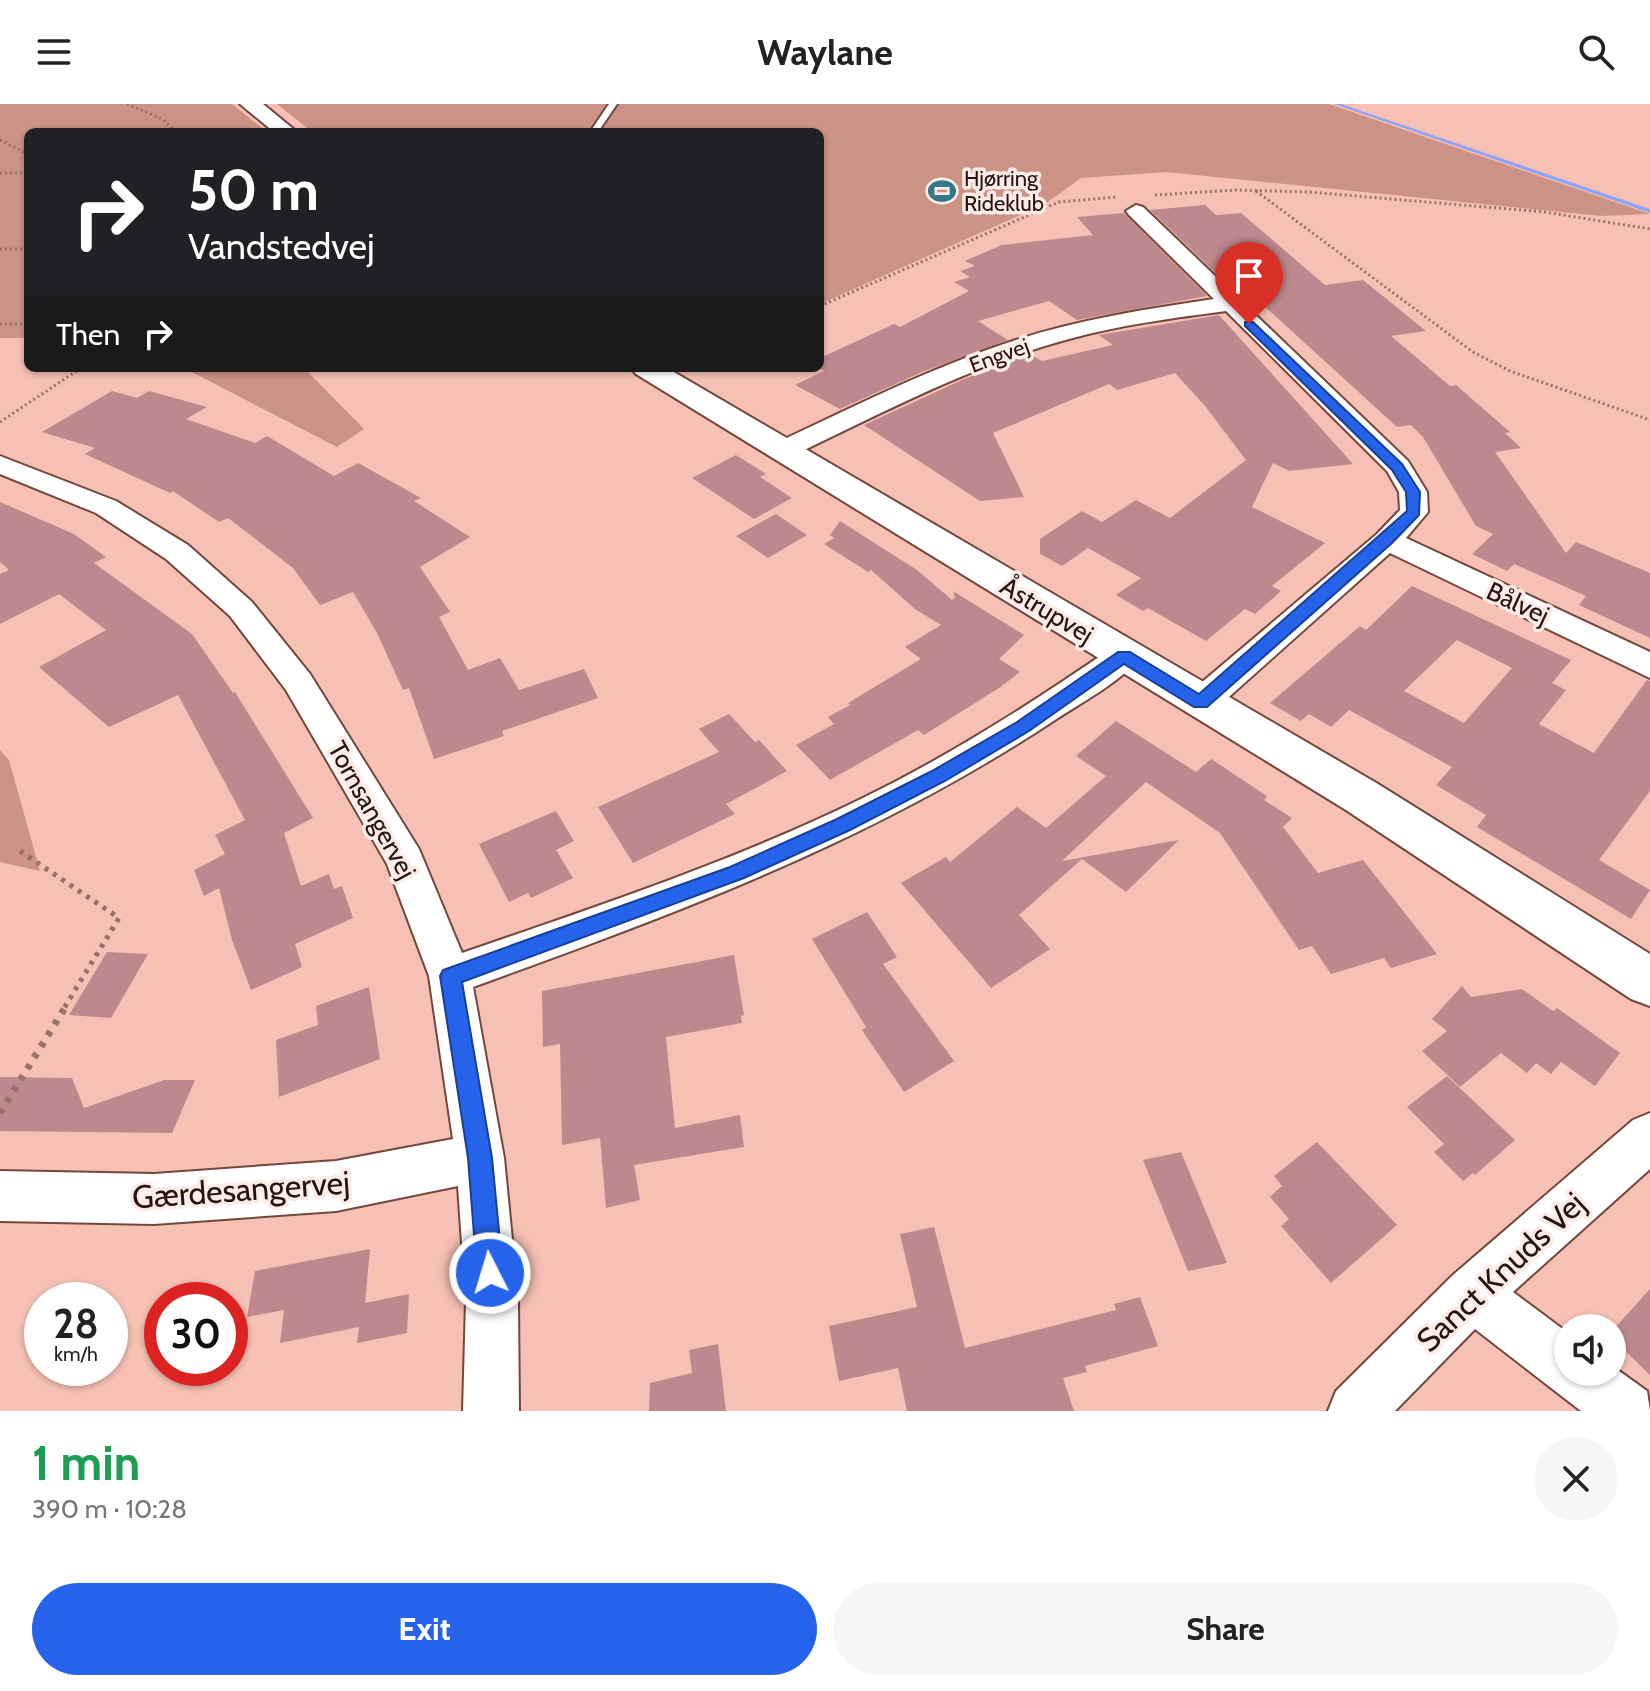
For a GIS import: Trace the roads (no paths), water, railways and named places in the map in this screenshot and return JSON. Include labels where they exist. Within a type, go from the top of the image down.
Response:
[{"type":"street","points":[[250,104],[282,128]]},
{"type":"street","points":[[1139,201],[1228,304],[1398,467],[1413,492],[1414,512],[1387,540],[1200,703]]},
{"type":"street","name":"Engvej","points":[[783,450],[982,360],[1124,319],[1228,304]]},
{"type":"street","name":"Åstrupvej","points":[[653,372],[1200,703],[1362,797],[1650,982]]},
{"type":"street","name":"Tornsangervej","points":[[0,464],[106,507],[177,552],[241,609],[298,682],[405,860],[450,976],[480,1158],[492,1301],[491,1411]]},
{"type":"street","name":"Bålvej","points":[[1387,540],[1650,666]]},
{"type":"street","points":[[450,976],[737,872],[843,825],[939,776],[1023,727],[1124,656]]},
{"type":"street","name":"Sanct Knuds Vej","points":[[1356,1411],[1472,1294],[1650,1137]]},
{"type":"street","name":"Gærdesangervej","points":[[0,1196],[154,1199],[336,1186],[480,1158]]},
{"type":"street","points":[[1472,1294],[1554,1356]]},
{"type":"street","points":[[1594,1386],[1627,1411]]},
{"type":"lane","points":[[597,128],[613,104]]},
{"type":"waterway","points":[[1336,104],[1650,211]]},
{"type":"place","name":"Hjørring Rideklub","points":[[942,191]]}]
